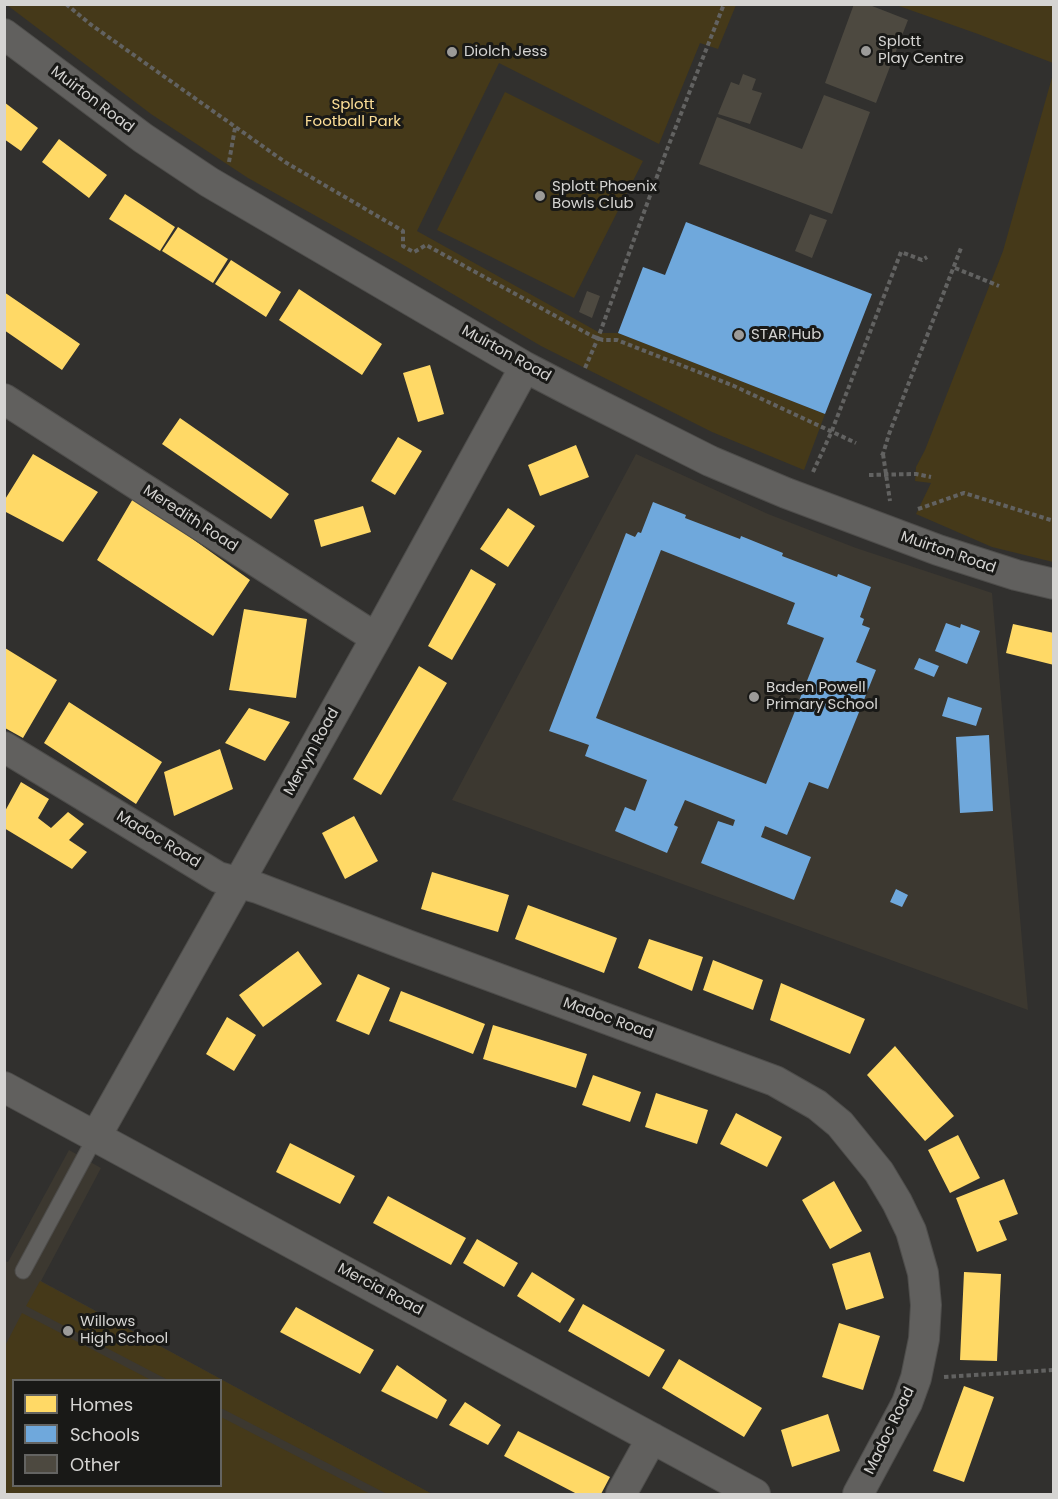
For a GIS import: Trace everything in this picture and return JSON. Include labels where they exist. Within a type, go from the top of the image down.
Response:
[{"type":"street","name":"Muirton Road","points":[[4,34],[143,138],[209,182],[525,367],[701,456],[786,493],[938,550],[1016,575],[1053,584]]},
{"type":"street","name":"Mervyn Road","points":[[96,1136],[376,638],[525,367]]},
{"type":"street","name":"Meredith Road","points":[[4,399],[376,638]]},
{"type":"street","name":"Madoc Road","points":[[4,747],[218,878],[239,882],[775,1081],[817,1105],[840,1124],[879,1172],[911,1231],[923,1273],[926,1305],[924,1339],[916,1378],[907,1403],[858,1494]]},
{"type":"street","name":"Mercia Road","points":[[4,1086],[754,1494]]},
{"type":"street","points":[[621,1494],[652,1438]]},
{"type":"lane","points":[[23,1271],[96,1136]]},
{"type":"path","points":[[66,4],[90,24],[285,162],[402,231],[402,246],[414,252],[426,245],[598,338],[617,340],[734,386],[856,443]]},
{"type":"path","points":[[582,373],[598,338],[666,152],[724,4]]},
{"type":"path","points":[[228,165],[235,128]]},
{"type":"path","points":[[891,508],[882,453],[961,248]]},
{"type":"path","points":[[811,478],[831,433],[901,252],[922,260],[927,257]]},
{"type":"path","points":[[953,267],[999,286]]},
{"type":"path","points":[[868,475],[916,474],[931,477]]},
{"type":"path","points":[[918,508],[964,493],[1053,521]]},
{"type":"path","points":[[916,1378],[1053,1370]]},
{"type":"shaded area","name":"Baden Powell Primary School","points":[[636,454],[768,514],[856,548],[992,593],[1028,1010],[452,800]]},
{"type":"shaded area","name":"Willows High School","points":[[69,1150],[101,1168],[41,1281],[221,1379],[12,1379],[12,1487],[222,1487],[222,1380],[432,1494],[5,1494],[4,1261],[8,1262]]},
{"type":"green space","name":"Splott Football Park","points":[[7,5],[736,5],[718,49],[700,43],[659,144],[499,63],[417,231],[600,333],[618,333],[825,414],[804,470],[712,432],[541,346],[400,263],[248,178],[151,114]]},
{"type":"green space","points":[[896,5],[1053,5],[1053,63],[978,34]]},
{"type":"green space","points":[[1053,74],[1053,562],[992,547],[916,514],[931,483],[915,481],[916,467],[925,450],[1003,251]]},
{"type":"green space","name":"Splott Phoenix Bowls Club","points":[[505,92],[643,161],[574,298],[437,230]]},
{"type":"green space","points":[[40,1281],[220,1379],[166,1379],[26,1306]]},
{"type":"green space","points":[[22,1313],[149,1379],[12,1379],[12,1487],[222,1487],[222,1418],[370,1494],[5,1494],[5,1346]]},
{"type":"green space","points":[[222,1380],[432,1494],[387,1494],[222,1409]]},
{"type":"building: Homes","points":[[4,102],[38,128],[21,151],[4,139]]},
{"type":"building: Homes","points":[[59,139],[107,175],[89,198],[42,162]]},
{"type":"building: Homes","points":[[125,194],[175,227],[160,251],[109,219]]},
{"type":"building: Homes","points":[[178,227],[228,259],[213,283],[162,251]]},
{"type":"building: Homes","points":[[231,260],[281,292],[266,317],[215,284]]},
{"type":"building: Homes","points":[[299,289],[382,344],[362,375],[279,320]]},
{"type":"building: Homes","points":[[4,292],[80,344],[62,370],[4,330]]},
{"type":"building: Homes","points":[[430,365],[444,414],[418,422],[403,373]]},
{"type":"building: Homes","points":[[180,418],[289,494],[271,519],[162,444]]},
{"type":"building: Homes","points":[[398,437],[422,451],[395,495],[371,481]]},
{"type":"building: Homes","points":[[576,445],[589,477],[540,496],[528,465]]},
{"type":"building: Homes","points":[[33,454],[98,492],[63,542],[4,511],[4,501]]},
{"type":"building: Homes","points":[[134,497],[250,580],[213,636],[97,560]]},
{"type":"building: Homes","points":[[363,506],[371,532],[321,547],[314,520]]},
{"type":"building: Homes","points":[[508,508],[535,526],[508,567],[480,549]]},
{"type":"building: Homes","points":[[471,569],[496,584],[452,660],[428,646]]},
{"type":"building: Homes","points":[[244,609],[307,619],[296,698],[229,690]]},
{"type":"building: Homes","points":[[1013,624],[1054,633],[1054,665],[1006,653]]},
{"type":"building: Homes","points":[[5,648],[57,680],[23,738],[5,728]]},
{"type":"building: Homes","points":[[419,666],[447,683],[381,795],[353,779]]},
{"type":"building: Homes","points":[[69,702],[162,762],[136,804],[44,743]]},
{"type":"building: Homes","points":[[249,708],[290,722],[265,761],[225,743]]},
{"type":"building: Homes","points":[[220,749],[233,789],[174,816],[164,772]]},
{"type":"building: Homes","points":[[21,782],[49,799],[38,818],[51,828],[68,812],[84,824],[69,840],[87,852],[72,869],[4,828],[4,813]]},
{"type":"building: Homes","points":[[354,816],[378,861],[345,879],[322,833]]},
{"type":"building: Homes","points":[[432,872],[509,895],[498,932],[421,909]]},
{"type":"building: Homes","points":[[528,905],[617,938],[604,973],[515,939]]},
{"type":"building: Homes","points":[[649,939],[703,957],[692,991],[638,968]]},
{"type":"building: Homes","points":[[298,951],[322,984],[263,1027],[239,995]]},
{"type":"building: Homes","points":[[713,960],[763,980],[753,1010],[703,990]]},
{"type":"building: Homes","points":[[358,974],[390,988],[369,1035],[336,1021]]},
{"type":"building: Homes","points":[[781,983],[865,1019],[850,1054],[770,1020]]},
{"type":"building: Homes","points":[[401,991],[485,1024],[473,1054],[389,1021]]},
{"type":"building: Homes","points":[[227,1017],[256,1035],[234,1071],[206,1054]]},
{"type":"building: Homes","points":[[493,1025],[587,1054],[576,1088],[483,1059]]},
{"type":"building: Homes","points":[[895,1046],[954,1116],[925,1141],[867,1075]]},
{"type":"building: Homes","points":[[593,1075],[641,1092],[630,1122],[582,1105]]},
{"type":"building: Homes","points":[[656,1093],[708,1110],[697,1144],[645,1127]]},
{"type":"building: Homes","points":[[736,1113],[782,1137],[767,1167],[720,1144]]},
{"type":"building: Homes","points":[[958,1135],[980,1178],[950,1193],[928,1150]]},
{"type":"building: Homes","points":[[290,1143],[355,1176],[340,1204],[276,1172]]},
{"type":"building: Homes","points":[[1004,1179],[1018,1214],[999,1221],[1007,1240],[977,1252],[956,1198]]},
{"type":"building: Homes","points":[[834,1181],[862,1231],[830,1249],[802,1200]]},
{"type":"building: Homes","points":[[388,1196],[466,1238],[451,1265],[373,1223]]},
{"type":"building: Homes","points":[[477,1239],[518,1263],[504,1287],[463,1263]]},
{"type":"building: Homes","points":[[870,1252],[884,1298],[846,1310],[832,1264]]},
{"type":"building: Homes","points":[[532,1272],[575,1299],[560,1323],[517,1296]]},
{"type":"building: Homes","points":[[964,1272],[1001,1274],[997,1361],[960,1360]]},
{"type":"building: Homes","points":[[583,1304],[665,1350],[649,1377],[568,1331]]},
{"type":"building: Homes","points":[[296,1307],[374,1350],[360,1374],[280,1332]]},
{"type":"building: Homes","points":[[839,1323],[880,1336],[863,1390],[822,1377]]},
{"type":"building: Homes","points":[[679,1359],[762,1408],[744,1437],[662,1388]]},
{"type":"building: Homes","points":[[397,1365],[447,1400],[437,1419],[381,1391]]},
{"type":"building: Homes","points":[[964,1386],[994,1397],[964,1482],[933,1471]]},
{"type":"building: Homes","points":[[465,1402],[501,1425],[488,1445],[449,1425]]},
{"type":"building: Homes","points":[[828,1414],[840,1451],[792,1467],[781,1430]]},
{"type":"building: Homes","points":[[518,1431],[610,1477],[601,1494],[577,1494],[504,1456]]},
{"type":"building: Schools","points":[[686,222],[872,294],[825,414],[618,333],[643,267],[665,275]]},
{"type":"building: Schools","points":[[653,502],[686,515],[685,518],[740,539],[741,536],[783,553],[782,556],[871,587],[860,617],[864,619],[862,625],[870,628],[856,662],[876,670],[828,789],[809,782],[787,835],[765,826],[761,837],[811,857],[794,900],[701,863],[718,821],[733,826],[735,820],[685,800],[674,825],[678,827],[667,853],[615,831],[625,807],[635,811],[647,780],[585,756],[589,745],[549,731],[626,533],[635,537],[638,532],[641,533]],"holes":[[[661,550],[795,603],[787,624],[824,638],[766,784],[596,718]]]},
{"type":"building: Schools","points":[[946,623],[960,628],[961,624],[980,631],[967,664],[935,651]]},
{"type":"building: Schools","points":[[919,658],[939,666],[934,677],[914,669]]},
{"type":"building: Schools","points":[[948,697],[982,708],[976,726],[942,716]]},
{"type":"building: Schools","points":[[989,735],[993,811],[960,813],[956,737]]},
{"type":"building: Schools","points":[[896,889],[908,895],[902,907],[890,902]]},
{"type":"building: Other","name":"Splott Play Centre","points":[[854,4],[867,4],[908,20],[876,103],[825,83]]},
{"type":"building: Other","points":[[743,74],[756,79],[752,90],[762,93],[750,124],[718,114],[731,82],[739,85]]},
{"type":"building: Other","points":[[824,95],[870,112],[832,214],[699,164],[717,117],[802,149]]},
{"type":"building: Other","points":[[810,214],[827,220],[812,258],[795,251]]},
{"type":"building: Other","points":[[587,291],[600,296],[592,318],[579,312]]},
{"type":"place","name":"Splott Play Centre","points":[[866,51]]},
{"type":"place","name":"Diolch Jess","points":[[452,52]]},
{"type":"place","name":"Splott Phoenix Bowls Club","points":[[540,196]]},
{"type":"place","name":"STAR Hub","points":[[739,335]]},
{"type":"place","name":"Baden Powell Primary School","points":[[754,697]]},
{"type":"place","name":"Willows High School","points":[[68,1331]]}]
